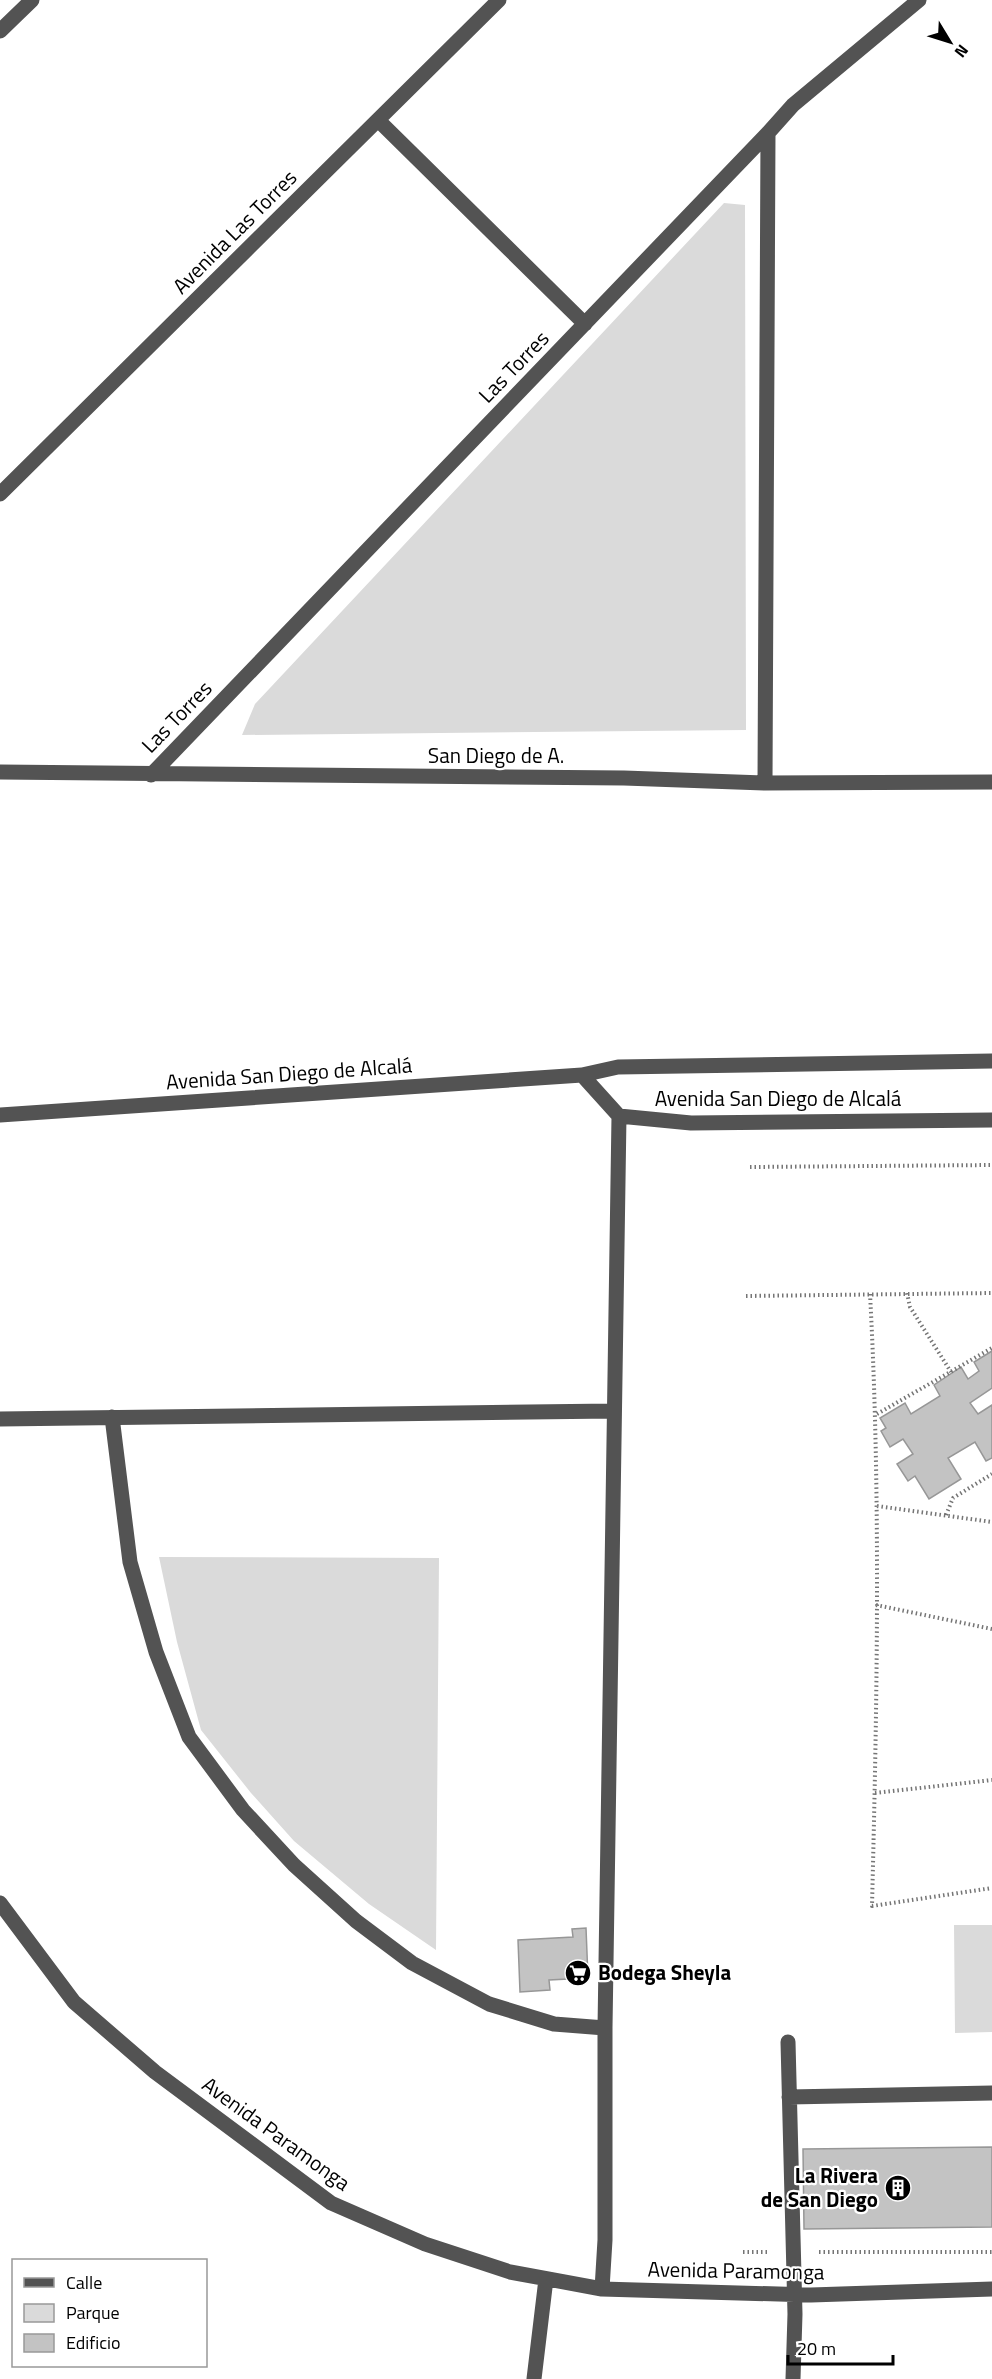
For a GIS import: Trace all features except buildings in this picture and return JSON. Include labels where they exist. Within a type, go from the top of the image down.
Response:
[{"type":"street","points":[[0,32],[33,0]]},
{"type":"street","name":"Avenida Las Torres","points":[[0,494],[499,0]]},
{"type":"street","name":"Las Torres","points":[[151,775],[793,105],[919,0]]},
{"type":"street","points":[[379,121],[585,324]]},
{"type":"street","points":[[765,783],[768,133]]},
{"type":"street","name":"San Diego de A.","points":[[0,772],[624,778],[765,783],[992,782]]},
{"type":"street","name":"Avenida San Diego de Alcalá","points":[[0,1115],[582,1075],[618,1067],[992,1061]]},
{"type":"street","points":[[582,1075],[619,1116],[605,2240],[602,2289]]},
{"type":"street","name":"Avenida San Diego de Alcalá","points":[[619,1116],[691,1123],[992,1120]]},
{"type":"street","points":[[0,1419],[614,1412]]},
{"type":"street","points":[[112,1417],[130,1562],[156,1652],[189,1737],[243,1810],[303,1873],[356,1921],[412,1963],[489,2004],[554,2024],[606,2028]]},
{"type":"street","name":"Avenida Paramonga","points":[[0,1903],[74,2002],[155,2072],[331,2203],[425,2244],[510,2272],[602,2289],[794,2295],[992,2289]]},
{"type":"street","points":[[788,2042],[794,2295],[793,2379]]},
{"type":"street","points":[[789,2097],[992,2093]]},
{"type":"street","points":[[534,2379],[546,2279]]},
{"type":"path","points":[[750,1167],[992,1164]]},
{"type":"path","points":[[907,1293],[910,1307],[951,1372]]},
{"type":"path","points":[[746,1296],[992,1293]]},
{"type":"path","points":[[870,1294],[877,1414],[872,1906],[992,1888]]},
{"type":"path","points":[[877,1414],[992,1348]]},
{"type":"path","points":[[946,1515],[953,1498],[992,1474]]},
{"type":"path","points":[[877,1506],[992,1522]]},
{"type":"path","points":[[876,1605],[992,1629]]},
{"type":"path","points":[[874,1793],[992,1778]]},
{"type":"path","points":[[743,2252],[992,2252]]},
{"type":"green space","points":[[724,203],[745,205],[746,730],[242,735],[255,704]]},
{"type":"green space","points":[[159,1557],[439,1558],[436,1950],[369,1904],[294,1841],[251,1793],[201,1730],[177,1642]]},
{"type":"green space","points":[[954,1925],[992,1925],[992,2032],[955,2033]]},
{"type":"place","name":"Bodega Sheyla","points":[[578,1973]]},
{"type":"place","name":"La Rivera de San Diego","points":[[898,2188]]}]
